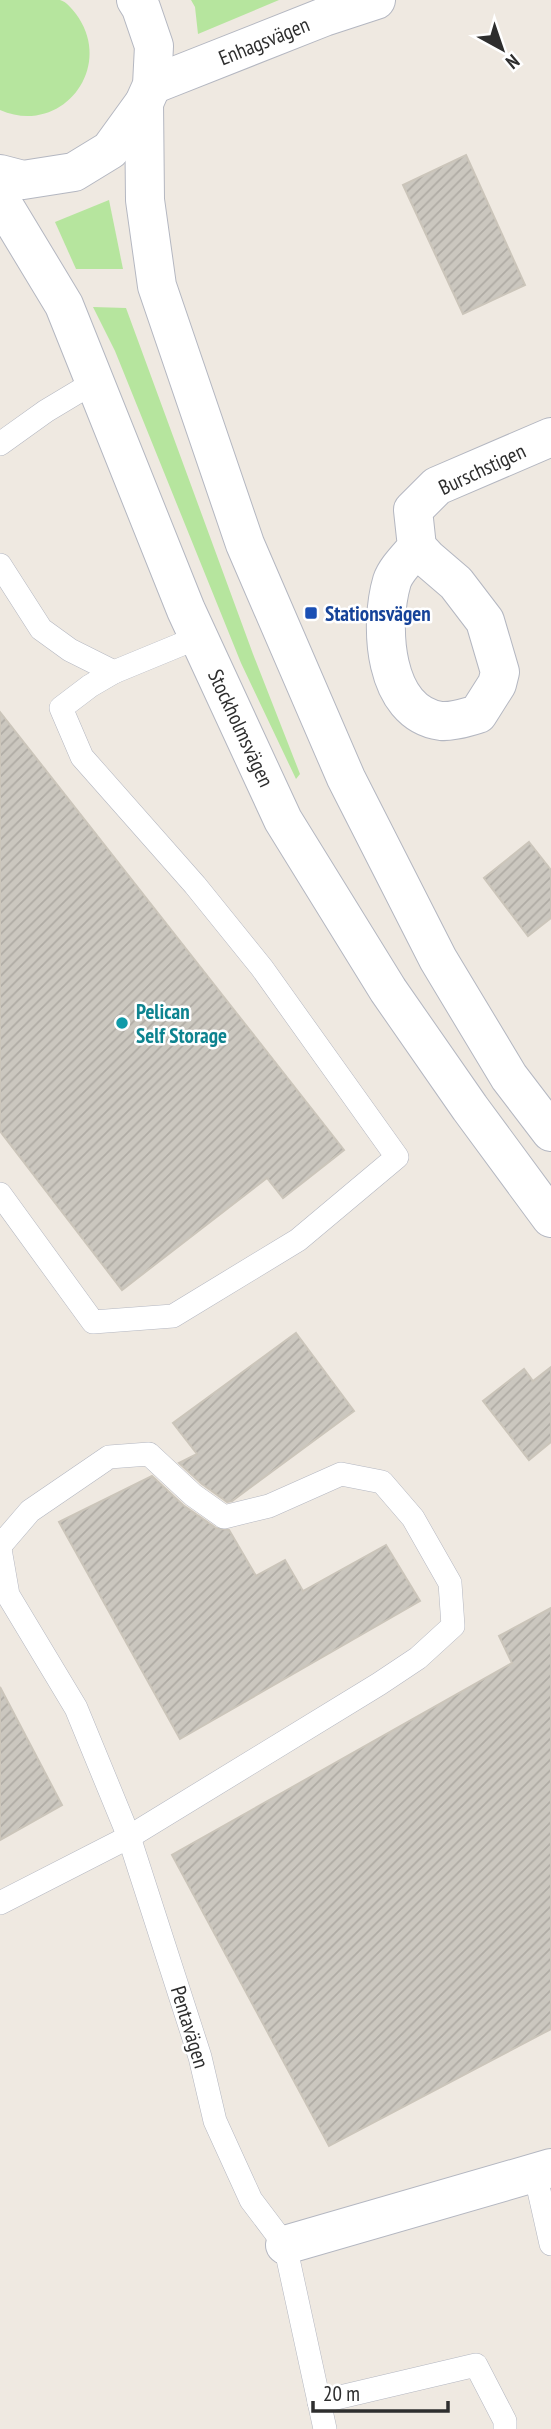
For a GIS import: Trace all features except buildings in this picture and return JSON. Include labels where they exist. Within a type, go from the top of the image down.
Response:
[{"type":"main road","points":[[136,0],[155,46],[148,94],[145,200],[157,286],[244,544],[346,778],[438,959],[509,1077],[551,1132]]},
{"type":"main road","name":"Enhagsvägen","points":[[148,94],[324,17],[376,0]]},
{"type":"main road","points":[[0,174],[23,180],[74,172],[110,150],[148,94]]},
{"type":"main road","name":"Stockholmsvägen","points":[[0,199],[64,305],[199,637],[283,820],[388,990],[551,1218]]},
{"type":"main road","name":"Burschstigen","points":[[417,547],[412,510],[437,486],[551,437]]},
{"type":"main road","points":[[285,2245],[543,2170]]},
{"type":"lane","points":[[0,444],[47,411],[96,382]]},
{"type":"lane","points":[[0,565],[41,629],[70,650],[114,672]]},
{"type":"lane","points":[[0,1194],[93,1322],[173,1316],[298,1240],[397,1157],[261,968],[194,885],[82,757],[61,708],[114,672],[199,637]]},
{"type":"lane","points":[[0,1547],[30,1511],[109,1457],[149,1454],[193,1495],[224,1517],[269,1506],[341,1474],[382,1482],[414,1518],[450,1583],[453,1626],[418,1658],[129,1837],[0,1903]]},
{"type":"lane","name":"Pentavägen","points":[[0,1547],[8,1595],[76,1708],[129,1837],[200,2057],[215,2121],[251,2200],[285,2245]]},
{"type":"lane","points":[[543,2170],[551,2244]]},
{"type":"lane","points":[[285,2245],[325,2429]]},
{"type":"lane","points":[[319,2402],[476,2365],[505,2421],[505,2429]]},
{"type":"green space","points":[[0,0],[60,0],[76,14],[87,35],[90,56],[86,75],[76,92],[61,106],[43,114],[22,116],[0,110]]},
{"type":"green space","points":[[191,0],[279,0],[198,34],[195,7]]},
{"type":"green space","points":[[109,200],[123,269],[76,269],[55,222]]},
{"type":"green space","points":[[93,307],[126,308],[300,774],[296,779],[241,663],[115,351]]},
{"type":"place","name":"Stationsvägen","points":[[311,613]]},
{"type":"place","name":"Pelican Self Storage","points":[[122,1023]]}]
